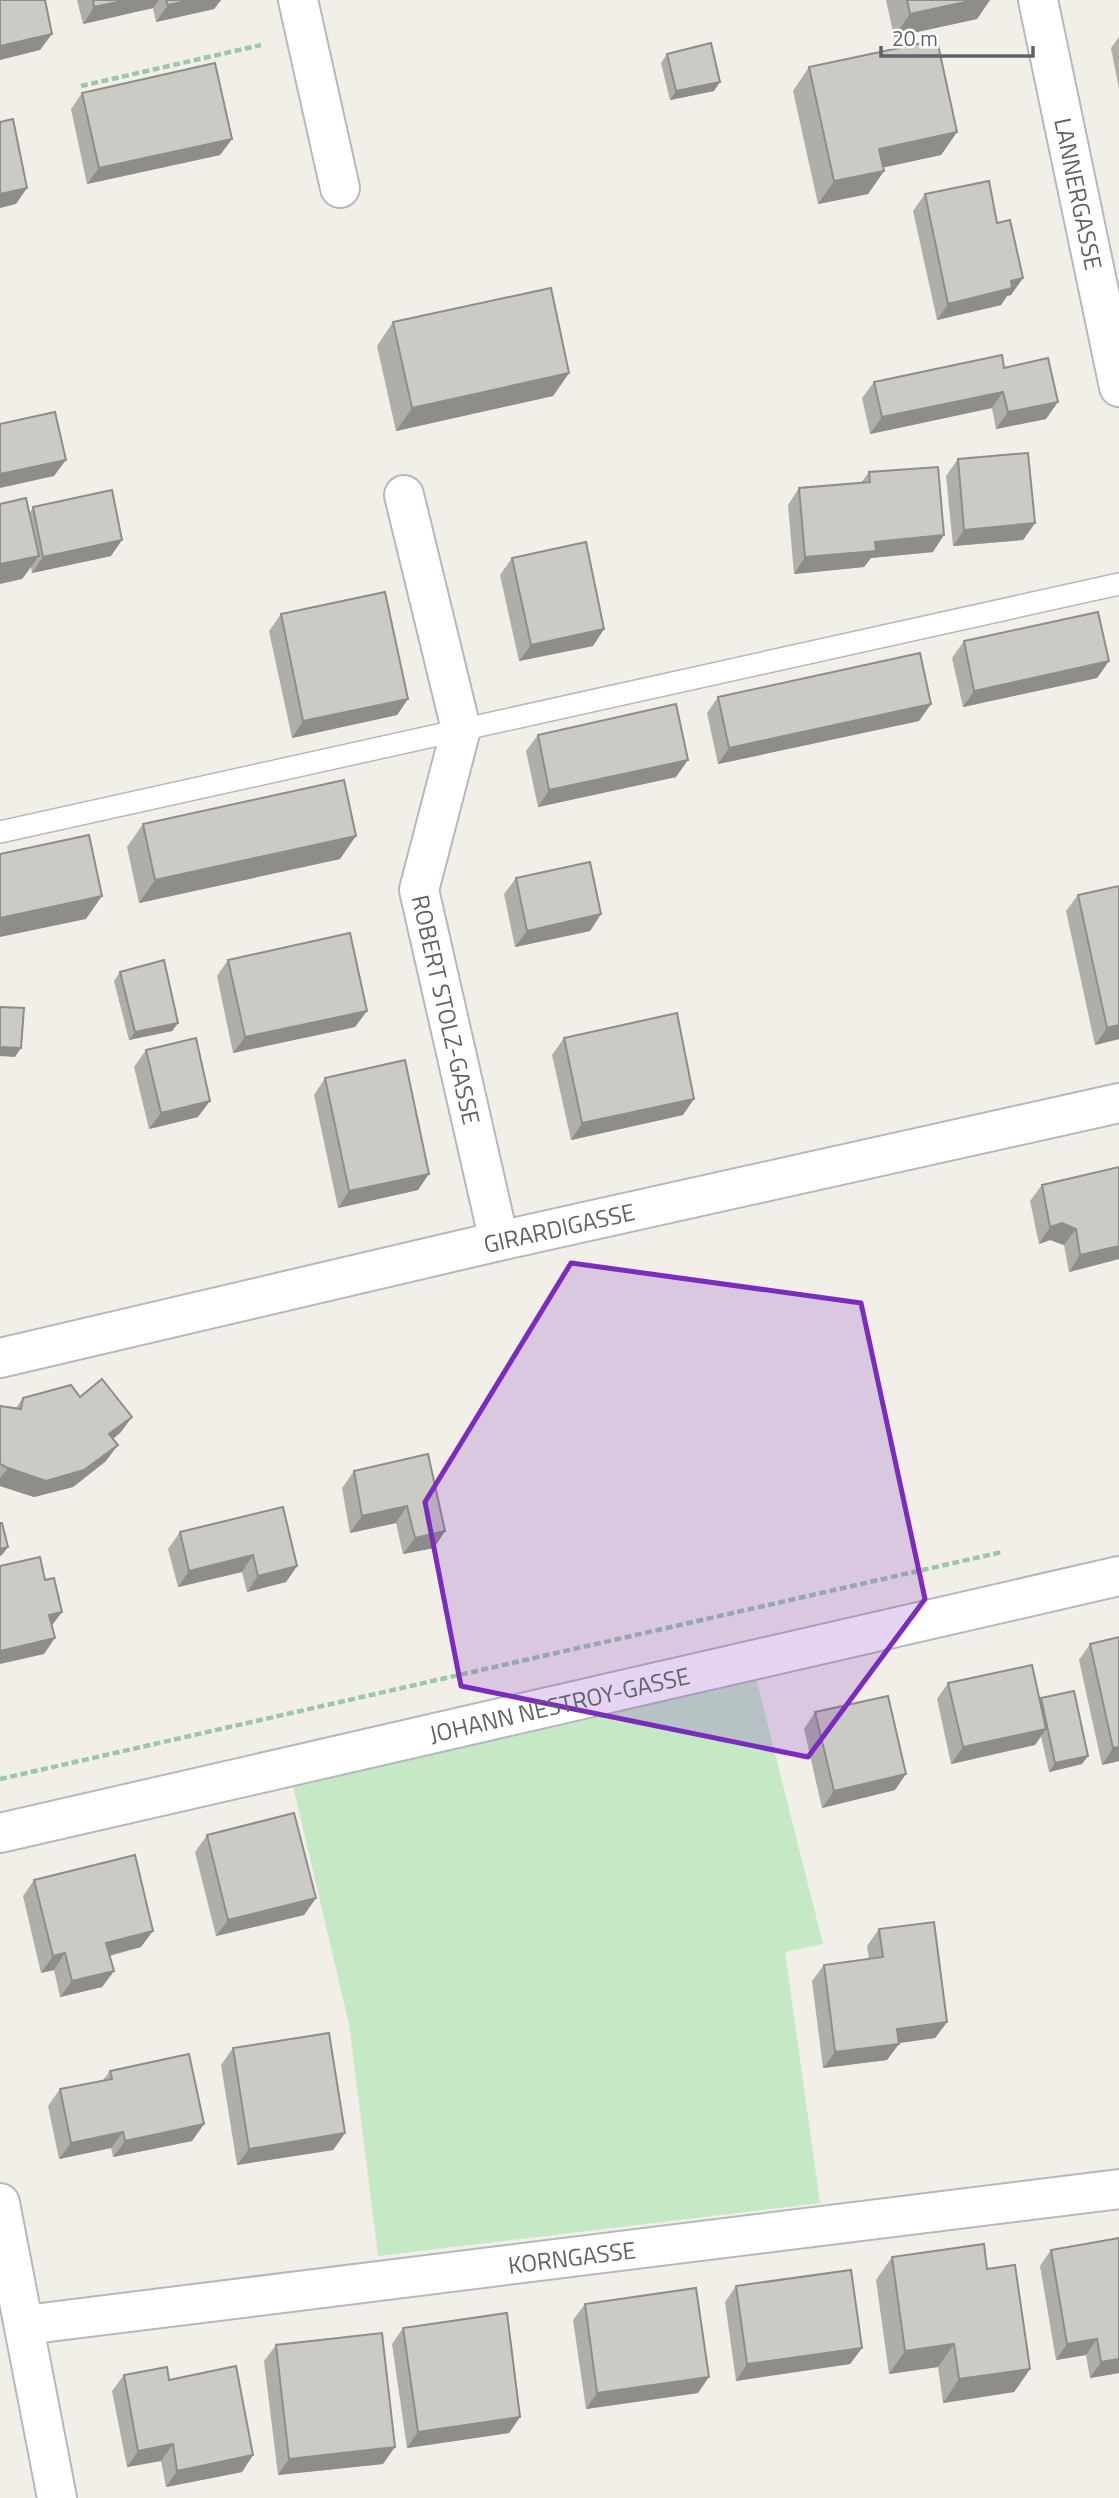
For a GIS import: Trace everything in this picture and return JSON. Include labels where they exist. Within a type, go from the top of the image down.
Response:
[{"type":"street","name":"LANNERGASSE","points":[[1038,0],[1119,387]]},
{"type":"street","points":[[301,17],[340,188]]},
{"type":"street","name":"ROBERT STOLZ-GASSE","points":[[404,495],[461,729],[419,890],[499,1241]]},
{"type":"street","name":"GIRARDIGASSE","points":[[0,1358],[499,1241],[1119,1102]]},
{"type":"street","name":"JOHANN NESTROY-GASSE","points":[[0,1833],[1119,1576]]},
{"type":"street","name":"KORNGASSE","points":[[25,2325],[1119,2189]]},
{"type":"street","points":[[0,2203],[57,2498]]},
{"type":"lane","points":[[0,832],[1119,584]]},
{"type":"path","points":[[81,86],[301,17]]},
{"type":"path","points":[[0,1779],[1011,1550]]},
{"type":"highlighted area","points":[[571,1263],[861,1303],[925,1599],[808,1757],[461,1686],[425,1502]]},
{"type":"green space","points":[[756,1678],[823,1944],[785,1952],[820,2203],[378,2256],[349,2024],[293,1786]]},
{"type":"building","points":[[0,0],[45,0],[52,34],[0,46]]},
{"type":"building","points":[[93,0],[127,0],[94,7]]},
{"type":"building","points":[[166,0],[191,0],[168,5]]},
{"type":"building","points":[[907,0],[974,0],[910,14]]},
{"type":"building","points":[[937,40],[957,132],[879,149],[884,171],[834,181],[809,67]]},
{"type":"building","points":[[711,43],[720,82],[676,91],[667,54]]},
{"type":"building","points":[[215,63],[232,139],[99,168],[82,93]]},
{"type":"building","points":[[13,119],[27,188],[0,194],[0,122]]},
{"type":"building","points":[[989,181],[997,223],[1010,220],[1023,278],[1011,281],[1012,288],[948,304],[925,194]]},
{"type":"building","points":[[551,288],[569,373],[412,408],[393,322]]},
{"type":"building","points":[[1002,355],[1004,368],[1048,358],[1058,402],[1008,412],[1003,392],[882,417],[874,382]]},
{"type":"building","points":[[55,412],[66,460],[0,474],[0,424]]},
{"type":"building","points":[[1028,453],[1035,523],[964,530],[958,459]]},
{"type":"building","points":[[938,467],[944,535],[875,542],[876,551],[805,557],[799,488],[870,482],[869,472]]},
{"type":"building","points":[[112,490],[122,540],[43,557],[33,507]]},
{"type":"building","points":[[26,498],[39,556],[0,564],[0,504]]},
{"type":"building","points":[[586,542],[604,629],[531,645],[512,558]]},
{"type":"building","points":[[385,592],[408,699],[303,721],[281,614]]},
{"type":"building","points":[[1098,612],[1109,661],[974,691],[964,641]]},
{"type":"building","points":[[920,653],[931,704],[729,748],[718,697]]},
{"type":"building","points":[[676,704],[688,760],[549,790],[538,735]]},
{"type":"building","points":[[344,780],[356,836],[155,880],[143,824]]},
{"type":"building","points":[[89,835],[102,896],[0,918],[0,854]]},
{"type":"building","points":[[590,862],[601,914],[527,931],[516,878]]},
{"type":"building","points":[[1119,886],[1119,1025],[1107,1028],[1078,895]]},
{"type":"building","points":[[350,933],[367,1011],[245,1037],[228,960]]},
{"type":"building","points":[[164,960],[178,1023],[135,1032],[120,972]]},
{"type":"building","points":[[0,1007],[24,1008],[21,1048],[0,1047]]},
{"type":"building","points":[[677,1013],[694,1099],[582,1123],[564,1038]]},
{"type":"building","points":[[196,1038],[210,1101],[161,1113],[146,1050]]},
{"type":"building","points":[[405,1060],[429,1174],[349,1191],[325,1078]]},
{"type":"building","points":[[1119,1167],[1119,1246],[1080,1255],[1076,1229],[1062,1223],[1050,1227],[1042,1185]]},
{"type":"building","points":[[102,1379],[132,1417],[109,1434],[118,1445],[84,1470],[46,1481],[0,1464],[0,1406],[21,1409],[23,1398],[71,1385],[80,1397]]},
{"type":"building","points":[[428,1454],[445,1531],[415,1538],[407,1506],[362,1516],[354,1471]]},
{"type":"building","points":[[283,1507],[297,1566],[258,1576],[253,1555],[189,1571],[180,1532]]},
{"type":"building","points":[[0,1523],[8,1547],[0,1549]]},
{"type":"building","points":[[40,1557],[45,1580],[54,1578],[62,1612],[49,1615],[55,1638],[0,1651],[0,1566]]},
{"type":"building","points":[[1119,1637],[1119,1747],[1113,1748],[1090,1644]]},
{"type":"building","points":[[1032,1665],[1046,1729],[963,1747],[948,1683]]},
{"type":"building","points":[[1074,1691],[1088,1756],[1055,1763],[1041,1698]]},
{"type":"building","points":[[888,1696],[906,1774],[834,1791],[815,1712]]},
{"type":"building","points":[[294,1813],[316,1898],[228,1920],[207,1835]]},
{"type":"building","points":[[135,1855],[153,1931],[106,1943],[114,1971],[72,1981],[65,1953],[53,1956],[34,1880]]},
{"type":"building","points":[[934,1922],[947,2022],[897,2029],[899,2044],[835,2052],[824,1965],[883,1957],[879,1929]]},
{"type":"building","points":[[329,2033],[345,2133],[249,2149],[233,2048]]},
{"type":"building","points":[[189,2054],[204,2124],[125,2141],[123,2132],[71,2143],[60,2089],[112,2079],[110,2071]]},
{"type":"building","points":[[1119,2238],[1119,2359],[1101,2362],[1097,2339],[1067,2344],[1051,2250]]},
{"type":"building","points":[[984,2244],[987,2269],[1015,2265],[1030,2369],[959,2379],[954,2344],[905,2351],[892,2257]]},
{"type":"building","points":[[851,2270],[862,2348],[747,2364],[736,2286]]},
{"type":"building","points":[[696,2288],[709,2377],[597,2393],[585,2304]]},
{"type":"building","points":[[507,2313],[520,2417],[418,2432],[403,2328]]},
{"type":"building","points":[[382,2333],[395,2447],[289,2459],[276,2345]]},
{"type":"building","points":[[236,2366],[253,2455],[177,2471],[173,2444],[138,2451],[124,2375],[167,2367],[169,2380]]}]
